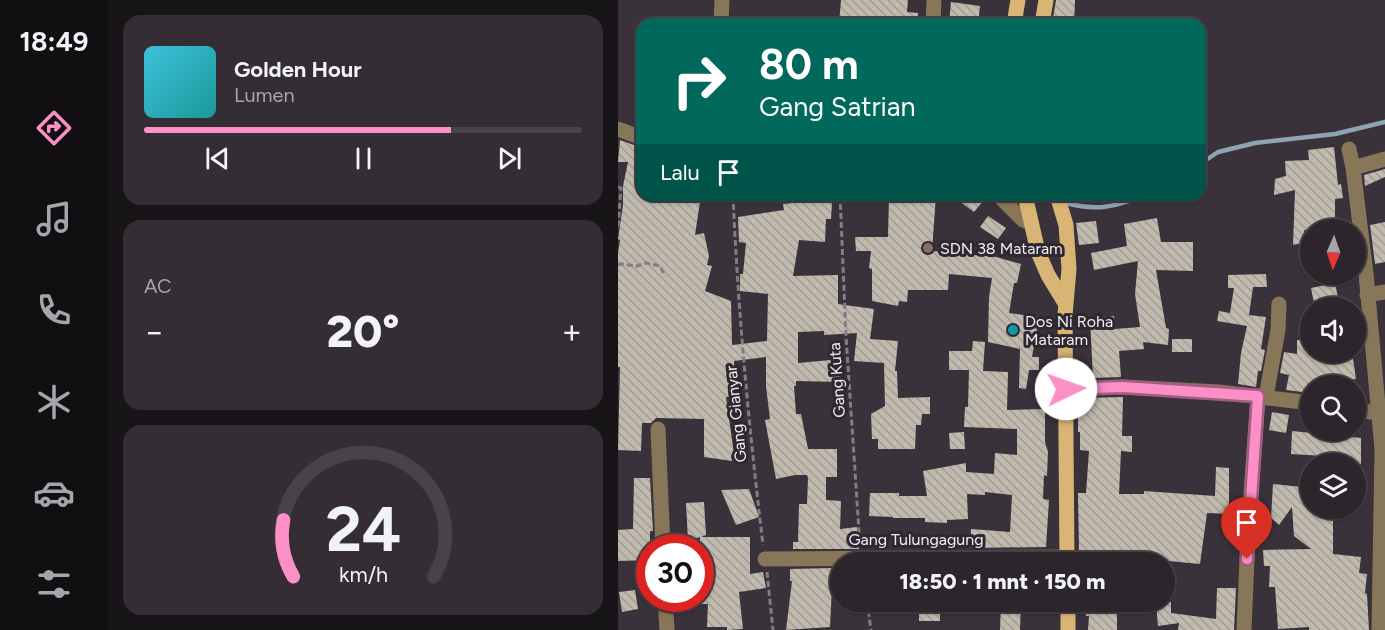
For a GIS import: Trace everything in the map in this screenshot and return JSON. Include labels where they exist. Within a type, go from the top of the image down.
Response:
[{"type":"main road","points":[[1015,18],[1018,0]]},
{"type":"main road","points":[[1043,18],[1046,0]]},
{"type":"main road","points":[[1026,201],[1038,252],[1048,275],[1065,303]]},
{"type":"main road","points":[[1059,201],[1066,225],[1069,269],[1065,303],[1067,552]]},
{"type":"main road","points":[[1068,612],[1068,630]]},
{"type":"street","points":[[721,18],[722,0]]},
{"type":"street","points":[[933,18],[934,0]]},
{"type":"street","points":[[618,129],[636,136]]},
{"type":"street","points":[[1349,149],[1368,295],[1382,449],[1379,630]]},
{"type":"street","points":[[1353,168],[1385,159]]},
{"type":"street","points":[[1004,201],[1023,220],[1031,223]]},
{"type":"street","points":[[1368,295],[1385,292]]},
{"type":"street","points":[[1244,630],[1248,535],[1262,397],[1278,330],[1279,304]]},
{"type":"street","points":[[1066,389],[1123,387],[1300,402]]},
{"type":"street","points":[[1366,411],[1378,412]]},
{"type":"street","points":[[658,429],[662,534]]},
{"type":"street","name":"Gang Tulungagung","points":[[765,559],[830,558]]},
{"type":"street","points":[[666,612],[667,630]]},
{"type":"path","points":[[618,187],[621,188],[618,227]]},
{"type":"path","name":"Gang Gianyar","points":[[733,201],[738,299],[749,433],[773,630]]},
{"type":"path","name":"Gang Kuta","points":[[840,201],[846,336],[861,552]]},
{"type":"path","points":[[618,265],[637,266],[646,263],[660,266],[665,276]]},
{"type":"path","points":[[868,612],[871,630]]},
{"type":"building","points":[[841,0],[908,0],[907,12],[918,13],[918,18],[840,18]]},
{"type":"building","points":[[1056,0],[1075,0],[1074,18],[1053,18]]},
{"type":"building","points":[[951,2],[980,6],[979,18],[950,18]]},
{"type":"building","points":[[620,140],[636,146],[636,201],[700,201],[695,235],[704,233],[709,256],[707,265],[712,266],[705,291],[731,301],[732,345],[767,341],[768,294],[740,291],[740,274],[743,274],[746,243],[739,242],[738,217],[784,210],[783,204],[832,203],[831,219],[826,219],[825,242],[799,240],[793,276],[838,275],[838,304],[874,309],[870,339],[898,341],[895,371],[897,371],[898,398],[930,397],[930,414],[922,414],[921,425],[916,425],[915,449],[878,449],[878,439],[872,439],[871,414],[885,406],[884,363],[854,361],[857,333],[824,335],[824,331],[798,332],[798,363],[841,359],[840,382],[796,381],[796,386],[794,386],[796,414],[801,414],[808,449],[837,449],[837,477],[826,477],[826,500],[841,501],[840,529],[857,527],[859,549],[793,549],[793,542],[798,542],[799,504],[807,504],[808,478],[807,475],[795,475],[776,479],[765,420],[770,419],[766,386],[766,357],[734,361],[736,397],[726,397],[734,454],[731,456],[732,461],[704,457],[704,419],[656,418],[651,423],[642,423],[641,451],[618,450],[620,367],[618,367],[618,253],[620,240],[618,239],[623,186],[628,162],[618,162]]},
{"type":"building","points":[[1334,147],[1338,185],[1341,184],[1343,198],[1335,199],[1335,219],[1300,219],[1300,243],[1293,245],[1295,190],[1274,195],[1275,179],[1286,176],[1285,161],[1309,160],[1308,150]]},
{"type":"building","points":[[1385,169],[1385,177],[1365,186],[1364,175]]},
{"type":"building","points":[[889,201],[936,201],[932,251],[996,257],[1021,264],[1017,283],[1014,283],[1009,313],[1039,317],[1032,357],[1039,357],[1039,370],[1029,370],[1026,389],[1019,388],[1020,349],[988,342],[989,297],[992,278],[949,274],[948,290],[908,290],[907,302],[899,301],[898,306],[872,301],[872,269],[869,268],[871,251],[856,251],[855,237],[888,237]]},
{"type":"building","points":[[959,201],[983,201],[974,212]]},
{"type":"building","points":[[988,216],[1006,228],[998,239],[980,227]]},
{"type":"building","points":[[1157,218],[1161,242],[1193,242],[1193,271],[1156,270],[1166,328],[1169,329],[1168,345],[1143,342],[1144,349],[1119,351],[1121,377],[1093,378],[1090,318],[1114,316],[1115,329],[1140,327],[1135,294],[1138,261],[1094,270],[1091,253],[1127,246],[1124,224]]},
{"type":"building","points":[[1096,221],[1099,243],[1079,245],[1076,223]]},
{"type":"building","points":[[1385,222],[1385,262],[1375,264],[1370,225]]},
{"type":"building","points":[[1266,274],[1267,287],[1253,287],[1249,315],[1266,317],[1261,349],[1265,350],[1261,371],[1258,371],[1256,387],[1238,384],[1247,326],[1217,321],[1219,311],[1230,313],[1234,288],[1228,288],[1228,275]]},
{"type":"building","points":[[1335,285],[1338,297],[1313,297],[1311,288]]},
{"type":"building","points":[[1172,339],[1192,339],[1192,352],[1172,352]]},
{"type":"building","points":[[1297,340],[1300,340],[1300,363],[1354,363],[1355,375],[1300,375],[1300,392],[1286,390],[1289,375],[1280,373],[1284,352],[1297,354]]},
{"type":"building","points":[[973,341],[985,342],[983,371],[1008,372],[1007,410],[1045,409],[1045,442],[1048,452],[1043,499],[1049,500],[1046,547],[970,548],[971,529],[1010,532],[1012,495],[985,492],[985,495],[967,494],[968,519],[947,520],[947,523],[925,522],[925,518],[869,516],[870,493],[927,496],[923,471],[966,463],[966,472],[994,474],[995,453],[1017,455],[1017,429],[964,427],[965,407],[968,407],[969,370],[949,370],[949,351],[972,351]]},
{"type":"building","points":[[1123,397],[1122,436],[1132,436],[1132,452],[1121,451],[1119,494],[1144,494],[1144,491],[1215,496],[1216,467],[1229,468],[1229,514],[1207,513],[1200,564],[1175,562],[1175,552],[1079,551],[1078,493],[1086,493],[1089,451],[1080,450],[1078,398]]},
{"type":"building","points":[[1272,412],[1289,415],[1286,433],[1269,430]]},
{"type":"building","points":[[1292,431],[1300,432],[1300,441],[1361,441],[1361,453],[1291,454]]},
{"type":"building","points":[[964,432],[965,449],[950,449],[949,433]]},
{"type":"building","points":[[634,478],[650,478],[653,531],[650,531],[650,534],[636,534],[636,560],[618,561],[618,530],[633,529]]},
{"type":"building","points":[[1273,484],[1300,487],[1300,519],[1333,519],[1333,554],[1361,557],[1359,573],[1367,574],[1365,593],[1367,594],[1369,630],[1309,630],[1309,627],[1278,629],[1275,587],[1269,587],[1270,566],[1264,566],[1263,550],[1311,549],[1294,536],[1292,507],[1279,525],[1271,518]]},
{"type":"building","points":[[749,489],[759,517],[736,525],[721,490]]},
{"type":"building","points":[[704,502],[706,534],[688,534],[686,503]]},
{"type":"building","points":[[714,537],[750,537],[750,574],[763,572],[766,588],[739,592],[743,629],[727,630],[727,627],[707,627],[708,612],[714,612]]},
{"type":"building","points":[[830,568],[830,627],[786,630],[792,581],[790,581],[790,569]]},
{"type":"building","points":[[1217,588],[1236,588],[1234,630],[1178,630],[1179,623],[1158,626],[1157,612],[1171,612],[1216,619]]},
{"type":"building","points":[[635,590],[636,609],[622,612],[619,592]]},
{"type":"building","points":[[919,612],[940,612],[940,621],[919,621]]},
{"type":"building","points":[[946,612],[968,612],[968,614],[946,614]]},
{"type":"building","points":[[1001,612],[1021,612],[1020,630],[1000,630]]},
{"type":"building","points":[[1086,612],[1117,612],[1117,630],[1088,630],[1089,616],[1086,616]]},
{"type":"waterway","points":[[1206,160],[1218,152],[1255,143],[1335,134],[1385,122]]},
{"type":"waterway","points":[[1063,202],[1085,207],[1105,207],[1130,201]]},
{"type":"place","name":"SDN 38 Mataram","points":[[928,248]]},
{"type":"place","name":"Dos Ni Roha Mataram","points":[[1013,330]]},
{"type":"route","points":[[1066,389],[1123,387],[1258,396],[1247,559]]}]
